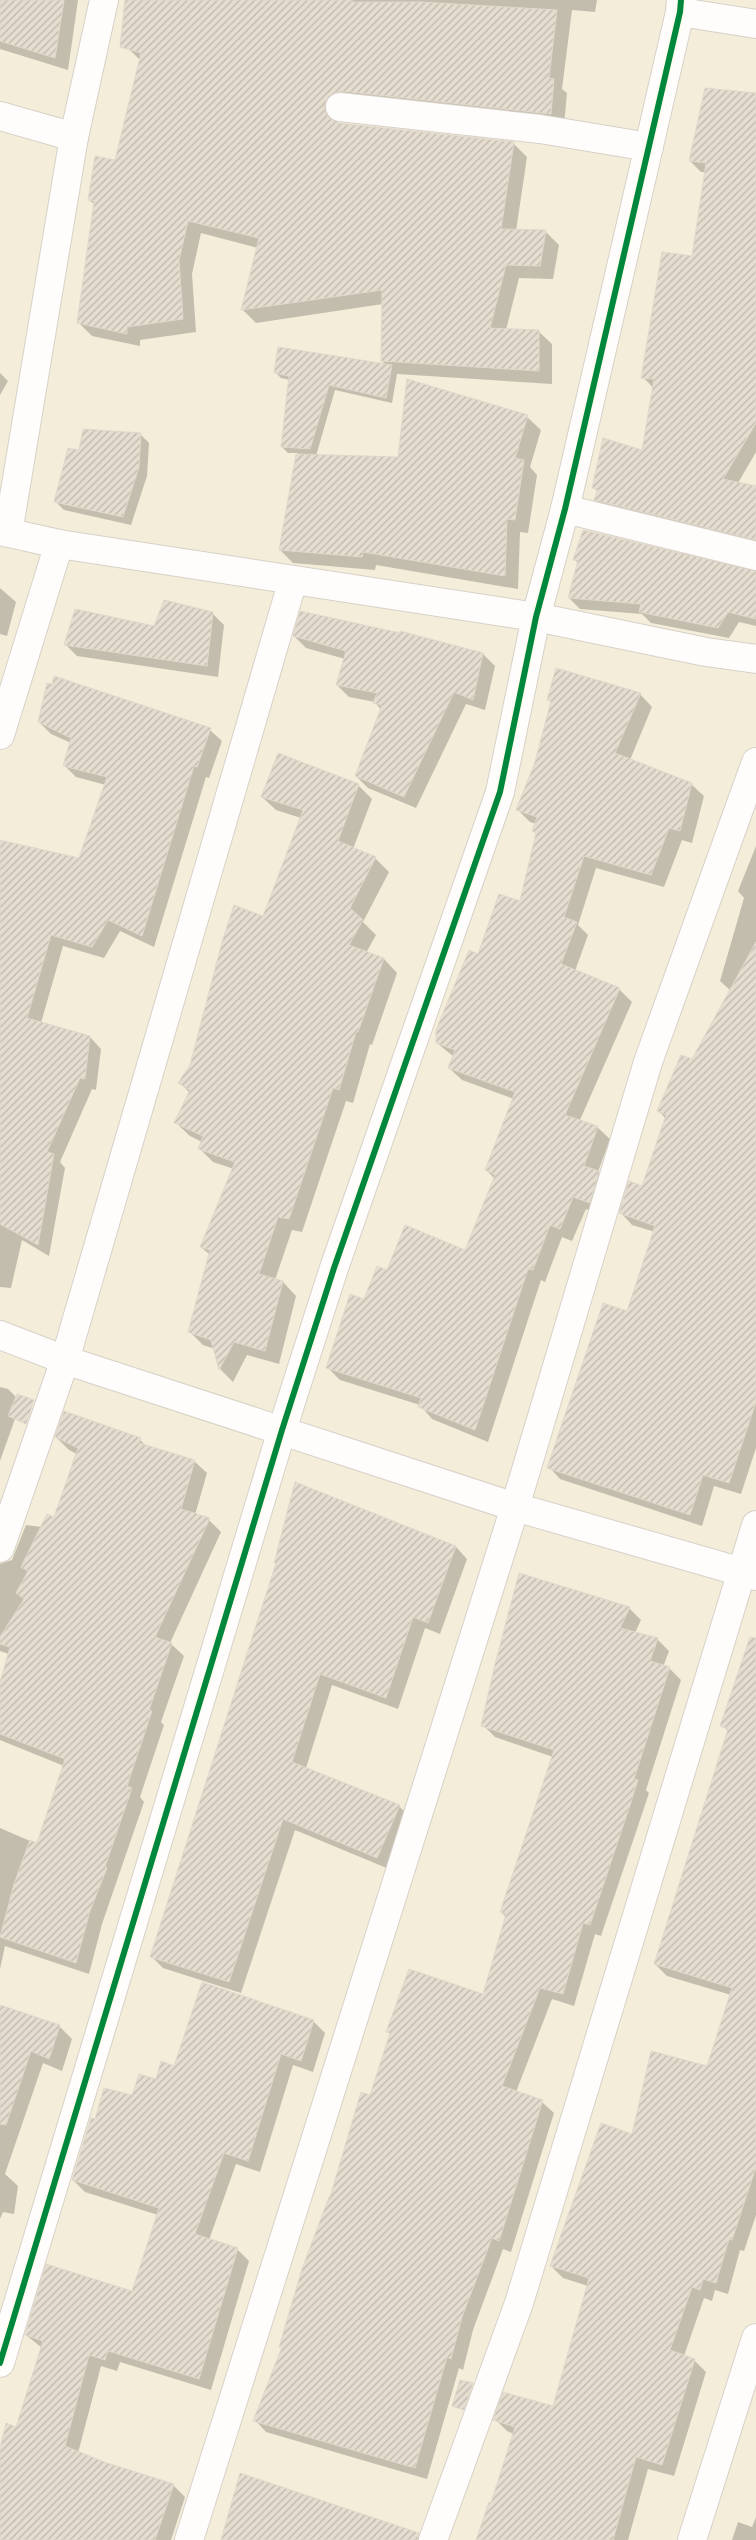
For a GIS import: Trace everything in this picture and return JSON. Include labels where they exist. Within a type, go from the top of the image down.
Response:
[{"type":"street","points":[[104,0],[74,137],[4,532],[59,544],[536,617],[706,652],[756,659]]},
{"type":"street","points":[[0,2363],[282,1430],[334,1268],[500,792],[536,617],[565,509],[680,6],[756,24]]},
{"type":"street","points":[[340,107],[540,129],[649,147]]},
{"type":"street","points":[[0,116],[74,137]]},
{"type":"street","points":[[565,509],[756,556]]},
{"type":"street","points":[[0,735],[59,544]]},
{"type":"street","points":[[0,1548],[65,1360],[293,580]]},
{"type":"street","points":[[189,2540],[515,1507],[648,1062],[756,762]]},
{"type":"street","points":[[0,1335],[65,1360],[515,1507],[749,1574]]},
{"type":"street","points":[[432,2540],[519,2303],[749,1574],[756,1525]]},
{"type":"street","points":[[692,2540],[756,2338]]},
{"type":"shaded area","points":[[0,0],[756,0],[756,2540],[0,2540]]},
{"type":"building","points":[[0,0],[64,0],[55,58],[0,41]]},
{"type":"building","points":[[125,0],[352,0],[352,2],[422,2],[557,10],[549,78],[554,79],[551,114],[342,91],[328,97],[324,106],[326,114],[330,119],[338,123],[514,142],[501,229],[546,230],[540,266],[506,265],[490,328],[539,330],[539,371],[381,361],[382,290],[241,310],[259,238],[188,221],[179,260],[183,319],[127,327],[127,334],[77,323],[94,201],[88,200],[95,156],[115,160],[141,53],[120,47]]},
{"type":"building","points":[[705,88],[756,93],[756,423],[723,479],[756,486],[756,540],[594,500],[598,489],[592,488],[603,438],[642,450],[654,379],[641,378],[662,252],[692,256],[706,163],[689,161]]},
{"type":"building","points":[[278,347],[392,365],[386,398],[329,385],[310,449],[281,447],[289,376],[274,373]]},
{"type":"building","points":[[407,379],[528,415],[515,458],[524,460],[515,520],[507,519],[505,576],[363,552],[362,557],[279,550],[296,454],[398,457]]},
{"type":"building","points":[[83,429],[141,433],[139,467],[123,517],[54,502],[68,448],[79,450]]},
{"type":"building","points":[[583,530],[756,571],[756,619],[728,612],[718,628],[639,612],[641,604],[568,598],[578,560],[573,560]]},
{"type":"building","points":[[164,600],[213,612],[207,666],[64,645],[75,609],[154,626]]},
{"type":"building","points":[[300,611],[400,633],[400,631],[483,653],[473,700],[454,692],[404,797],[355,776],[382,705],[373,703],[377,693],[336,685],[346,651],[293,636]]},
{"type":"building","points":[[556,668],[641,693],[615,753],[692,783],[680,831],[669,828],[651,875],[584,856],[564,917],[577,922],[561,964],[620,988],[565,1115],[598,1126],[584,1166],[599,1171],[590,1203],[573,1197],[560,1229],[550,1225],[533,1270],[528,1269],[475,1430],[418,1407],[421,1398],[326,1368],[350,1294],[364,1299],[377,1266],[387,1270],[405,1225],[465,1250],[495,1175],[485,1170],[515,1092],[448,1068],[455,1050],[436,1043],[436,1030],[469,950],[478,954],[499,894],[520,901],[536,833],[532,831],[537,817],[516,810],[535,762],[551,701],[547,700]]},
{"type":"building","points":[[54,676],[211,728],[197,767],[194,766],[142,936],[108,920],[92,947],[51,935],[27,1018],[90,1036],[85,1079],[80,1078],[47,1152],[54,1154],[38,1245],[0,1224],[0,840],[79,858],[107,777],[63,766],[71,738],[38,722],[47,683],[52,684]]},
{"type":"building","points":[[278,753],[359,784],[338,841],[376,857],[350,908],[363,920],[349,945],[384,958],[358,1032],[356,1032],[339,1090],[333,1088],[289,1219],[278,1217],[259,1274],[283,1281],[265,1351],[234,1342],[219,1370],[211,1340],[188,1332],[210,1250],[200,1247],[235,1162],[198,1149],[203,1136],[174,1123],[190,1090],[178,1083],[190,1065],[222,942],[234,905],[263,916],[303,810],[261,797]]},
{"type":"building","points":[[756,942],[756,1402],[729,1483],[703,1475],[690,1515],[547,1468],[603,1303],[627,1311],[655,1226],[619,1213],[629,1181],[642,1186],[666,1115],[657,1111],[681,1055],[692,1059]]},
{"type":"building","points":[[17,1394],[34,1400],[26,1424],[8,1416]]},
{"type":"building","points":[[64,1411],[141,1438],[139,1443],[195,1460],[181,1509],[210,1518],[155,1637],[172,1643],[149,1710],[152,1711],[127,1786],[132,1788],[105,1867],[107,1868],[90,1911],[76,1963],[0,1937],[14,1884],[30,1840],[37,1843],[65,1759],[0,1734],[0,1682],[10,1647],[0,1644],[0,1637],[24,1599],[16,1593],[28,1571],[21,1567],[47,1514],[54,1517],[78,1448],[55,1437]]},
{"type":"building","points":[[295,1482],[456,1546],[428,1623],[413,1617],[386,1698],[320,1674],[292,1762],[400,1805],[377,1858],[283,1819],[229,1982],[150,1957],[276,1563],[274,1563]]},
{"type":"building","points":[[519,1573],[630,1607],[620,1628],[658,1638],[650,1661],[670,1667],[634,1779],[638,1780],[631,1802],[590,1925],[583,1923],[563,1994],[540,1988],[502,2086],[543,2100],[499,2241],[492,2238],[462,2317],[451,2359],[447,2357],[415,2468],[253,2421],[282,2347],[279,2347],[302,2269],[330,2197],[361,2092],[370,2095],[390,2033],[386,2032],[409,1969],[483,1994],[506,1914],[500,1912],[554,1750],[481,1726]]},
{"type":"building","points":[[750,1637],[756,1638],[756,2167],[732,2240],[729,2239],[716,2283],[703,2279],[700,2290],[692,2287],[670,2350],[695,2359],[662,2465],[636,2457],[613,2540],[476,2540],[489,2502],[491,2503],[515,2427],[493,2420],[503,2392],[553,2406],[589,2278],[550,2266],[601,2123],[632,2134],[651,2051],[707,2066],[732,1988],[654,1964],[728,1729],[720,1726]]},
{"type":"building","points":[[202,1982],[314,2020],[301,2061],[281,2054],[248,2161],[224,2153],[195,2234],[238,2248],[199,2379],[108,2351],[105,2360],[89,2355],[65,2446],[104,2462],[174,2484],[155,2540],[0,2540],[0,2448],[6,2423],[16,2427],[43,2341],[25,2335],[46,2264],[132,2291],[159,2208],[72,2180],[91,2118],[95,2119],[104,2088],[132,2095],[139,2074],[156,2079],[161,2061],[174,2066]]},
{"type":"building","points":[[0,2005],[60,2025],[49,2059],[31,2051],[6,2125],[0,2124]]},
{"type":"building","points":[[460,2380],[473,2383],[464,2410],[452,2406]]},
{"type":"building","points":[[240,2473],[419,2533],[418,2540],[221,2540]]},
{"type":"cycle path","points":[[0,2363],[282,1430],[334,1268],[500,792],[536,617],[565,509],[680,12],[681,0]]}]
